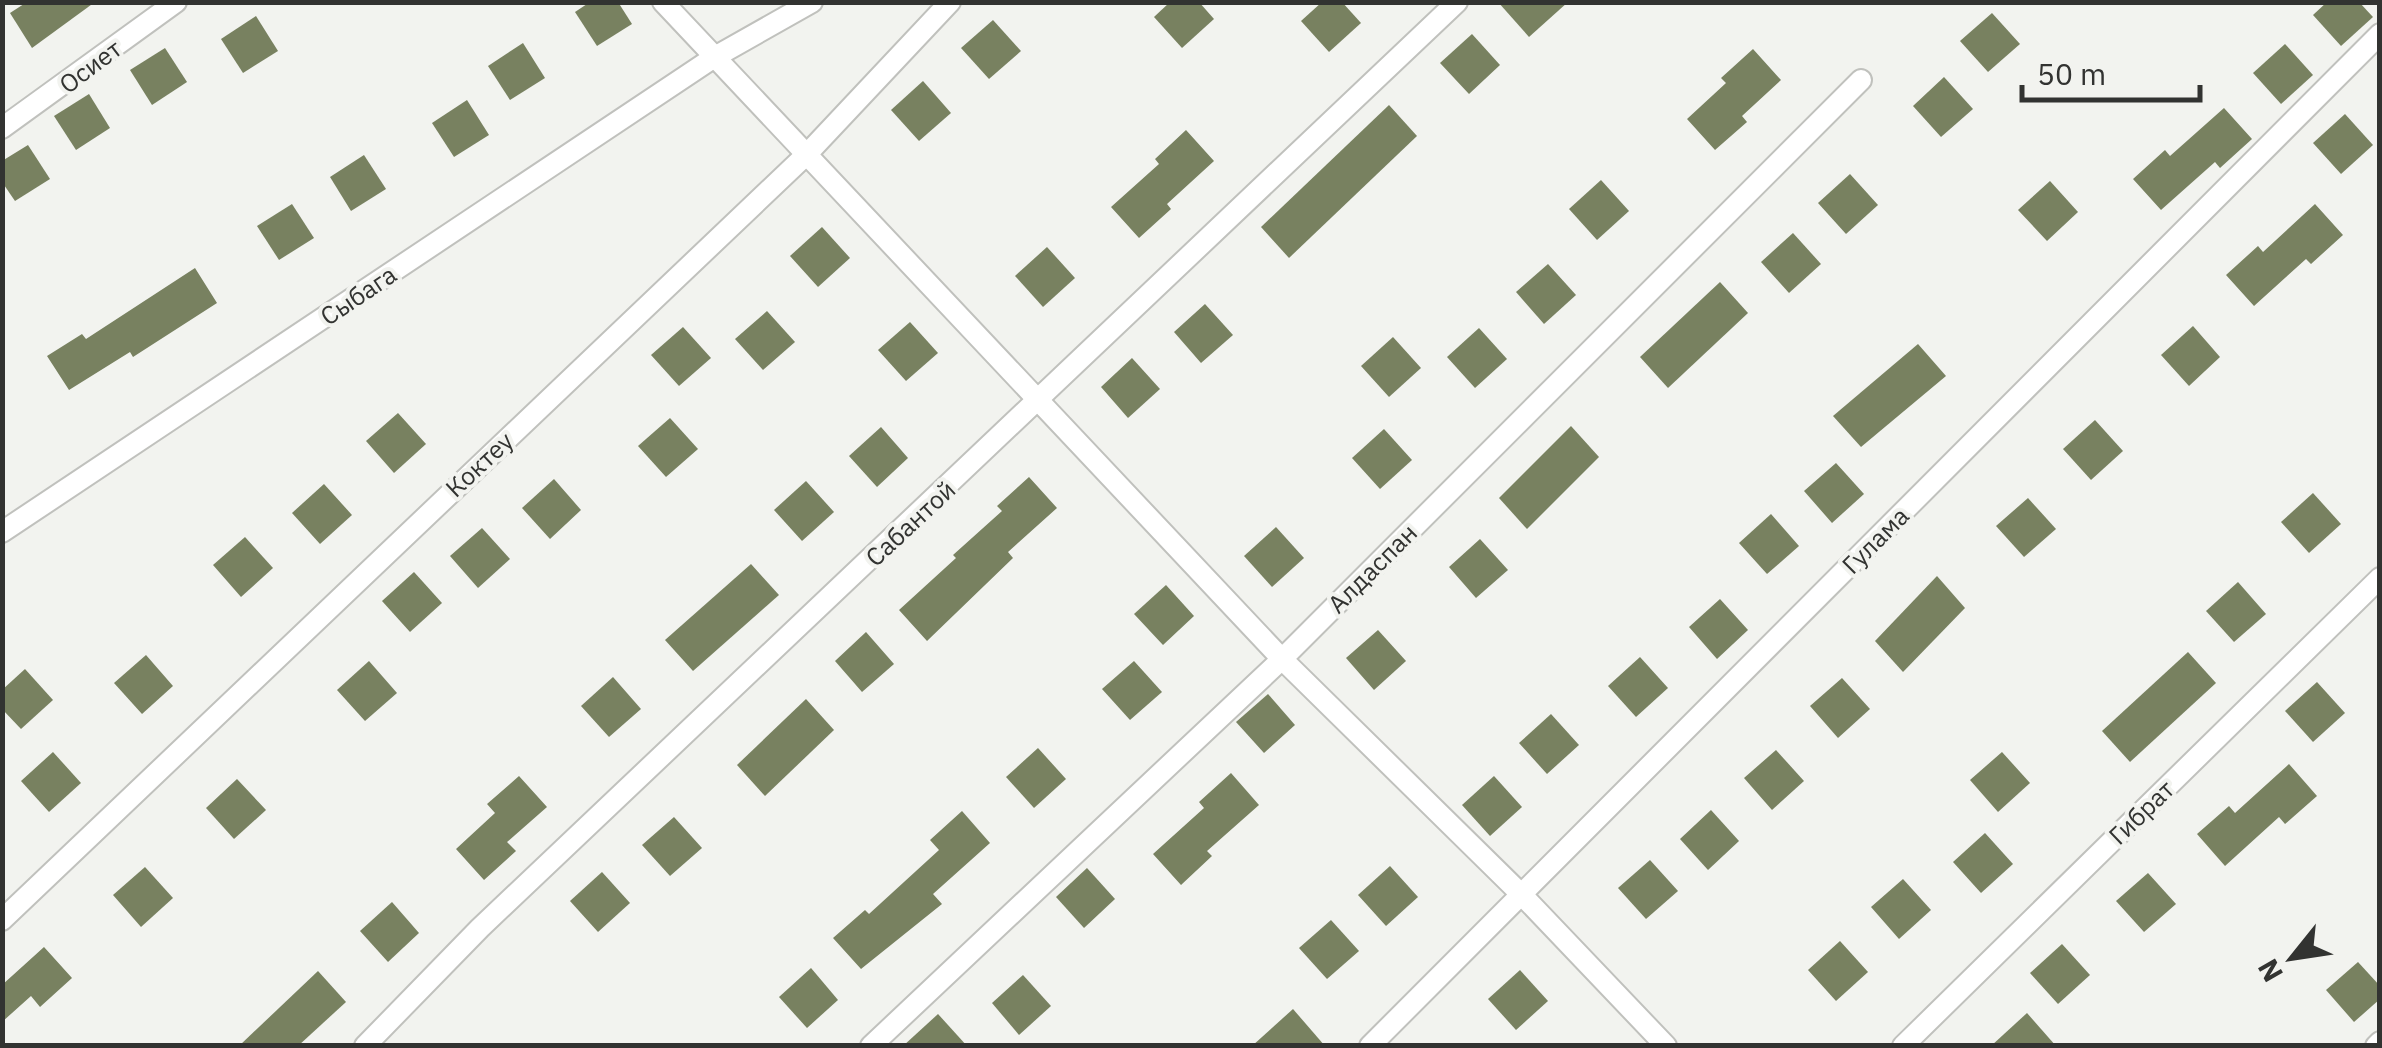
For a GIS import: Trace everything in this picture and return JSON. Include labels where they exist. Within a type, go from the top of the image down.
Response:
[{"type":"street","name":"Осиет","points":[[2,128],[176,2]]},
{"type":"street","points":[[663,2],[1282,658],[1523,896],[1666,1046]]},
{"type":"street","name":"Сыбага","points":[[2,532],[714,58],[812,2]]},
{"type":"street","name":"Коктеу","points":[[2,920],[808,153],[950,2]]},
{"type":"street","name":"Сабантой","points":[[365,1046],[480,928],[1040,402],[1457,2]]},
{"type":"street","name":"Гулама","points":[[1370,1046],[2380,34]]},
{"type":"street","name":"Алдаспан","points":[[871,1046],[1282,658],[1861,80]]},
{"type":"street","name":"Гибрат","points":[[1904,1046],[2380,578]]},
{"type":"building","points":[[27,2],[95,2],[32,48],[10,13]]},
{"type":"building","points":[[590,2],[618,2],[632,24],[597,46],[575,12]]},
{"type":"building","points":[[1170,2],[1199,2],[1214,19],[1182,48],[1154,17]]},
{"type":"building","points":[[1322,2],[1342,2],[1361,23],[1329,52],[1301,21]]},
{"type":"building","points":[[1498,2],[1568,2],[1529,37]]},
{"type":"building","points":[[2327,2],[2359,2],[2373,17],[2341,46],[2313,15]]},
{"type":"building","points":[[1992,13],[2020,44],[1988,72],[1960,41]]},
{"type":"building","points":[[256,16],[278,51],[243,73],[221,39]]},
{"type":"building","points":[[993,20],[1021,51],[989,79],[961,48]]},
{"type":"building","points":[[1472,34],[1500,65],[1469,94],[1440,63]]},
{"type":"building","points":[[523,43],[545,78],[510,100],[488,66]]},
{"type":"building","points":[[2285,44],[2313,75],[2281,104],[2253,73]]},
{"type":"building","points":[[165,48],[187,82],[152,105],[130,70]]},
{"type":"building","points":[[1753,49],[1781,80],[1742,116],[1747,122],[1715,150],[1687,119],[1726,83],[1721,78]]},
{"type":"building","points":[[1944,77],[1973,109],[1941,137],[1913,106]]},
{"type":"building","points":[[923,81],[951,113],[919,141],[891,110]]},
{"type":"building","points":[[89,94],[110,128],[76,150],[54,116]]},
{"type":"building","points":[[467,100],[489,135],[454,157],[432,123]]},
{"type":"building","points":[[1389,105],[1417,136],[1289,258],[1261,227]]},
{"type":"building","points":[[2224,108],[2252,139],[2220,168],[2215,162],[2161,210],[2133,179],[2165,150],[2170,156]]},
{"type":"building","points":[[2345,114],[2373,145],[2341,174],[2313,143]]},
{"type":"building","points":[[1186,130],[1214,161],[1167,204],[1171,209],[1139,238],[1111,207],[1159,164],[1155,159]]},
{"type":"building","points":[[28,145],[50,179],[15,201],[2,182],[2,161]]},
{"type":"building","points":[[364,155],[386,189],[351,211],[330,177]]},
{"type":"building","points":[[1850,174],[1878,205],[1846,234],[1818,203]]},
{"type":"building","points":[[1601,180],[1629,211],[1597,240],[1569,209]]},
{"type":"building","points":[[2050,181],[2078,212],[2047,241],[2018,210]]},
{"type":"building","points":[[292,204],[314,238],[279,260],[257,226]]},
{"type":"building","points":[[2315,204],[2343,235],[2311,264],[2306,259],[2254,306],[2226,275],[2258,246],[2263,252]]},
{"type":"building","points":[[822,227],[850,258],[818,287],[790,256]]},
{"type":"building","points":[[1793,233],[1821,264],[1789,293],[1761,262]]},
{"type":"building","points":[[1047,247],[1075,278],[1043,307],[1015,276]]},
{"type":"building","points":[[1548,264],[1576,295],[1544,324],[1516,292]]},
{"type":"building","points":[[195,268],[217,303],[133,357],[130,352],[69,390],[47,356],[82,334],[86,339]]},
{"type":"building","points":[[1720,282],[1748,313],[1668,388],[1640,357]]},
{"type":"building","points":[[1205,304],[1233,335],[1201,363],[1174,332]]},
{"type":"building","points":[[767,311],[795,342],[763,370],[735,339]]},
{"type":"building","points":[[910,322],[938,353],[906,381],[878,350]]},
{"type":"building","points":[[2193,326],[2220,357],[2189,386],[2161,355]]},
{"type":"building","points":[[683,327],[711,358],[679,386],[651,355]]},
{"type":"building","points":[[1479,328],[1507,359],[1475,388],[1447,357]]},
{"type":"building","points":[[1393,337],[1421,368],[1389,397],[1361,366]]},
{"type":"building","points":[[1918,344],[1946,376],[1861,447],[1833,416]]},
{"type":"building","points":[[1132,358],[1160,389],[1128,418],[1101,387]]},
{"type":"building","points":[[398,413],[426,444],[394,473],[366,441]]},
{"type":"building","points":[[670,418],[698,449],[666,477],[638,446]]},
{"type":"building","points":[[2095,420],[2123,451],[2091,480],[2063,449]]},
{"type":"building","points":[[1571,426],[1599,457],[1527,529],[1499,498]]},
{"type":"building","points":[[881,427],[908,458],[877,487],[849,456]]},
{"type":"building","points":[[1384,429],[1412,460],[1380,489],[1352,458]]},
{"type":"building","points":[[1836,463],[1864,494],[1832,523],[1804,491]]},
{"type":"building","points":[[1029,477],[1057,508],[1008,552],[1013,558],[927,641],[899,610],[1002,511],[997,506]]},
{"type":"building","points":[[554,479],[581,510],[550,539],[522,508]]},
{"type":"building","points":[[806,481],[834,512],[802,541],[774,510]]},
{"type":"building","points":[[324,484],[352,515],[320,544],[292,513]]},
{"type":"building","points":[[2313,493],[2341,524],[2309,553],[2281,522]]},
{"type":"building","points":[[2028,498],[2056,529],[2024,557],[1996,526]]},
{"type":"building","points":[[1771,514],[1799,546],[1767,574],[1739,543]]},
{"type":"building","points":[[1276,527],[1304,558],[1272,587],[1244,556]]},
{"type":"building","points":[[482,528],[510,559],[478,588],[450,556]]},
{"type":"building","points":[[245,537],[273,568],[241,597],[213,565]]},
{"type":"building","points":[[1480,539],[1508,570],[1476,598],[1449,567]]},
{"type":"building","points":[[751,564],[779,595],[693,671],[665,640]]},
{"type":"building","points":[[414,572],[442,603],[410,632],[382,601]]},
{"type":"building","points":[[1937,576],[1965,608],[1903,672],[1875,641]]},
{"type":"building","points":[[2238,582],[2266,614],[2234,642],[2206,611]]},
{"type":"building","points":[[1166,585],[1194,616],[1163,645],[1134,614]]},
{"type":"building","points":[[1720,599],[1748,630],[1717,659],[1689,627]]},
{"type":"building","points":[[1378,630],[1406,661],[1374,690],[1346,658]]},
{"type":"building","points":[[866,632],[894,664],[862,692],[835,661]]},
{"type":"building","points":[[2188,652],[2216,683],[2130,762],[2102,731]]},
{"type":"building","points":[[146,655],[173,686],[142,714],[114,683]]},
{"type":"building","points":[[1640,657],[1668,688],[1636,717],[1608,686]]},
{"type":"building","points":[[369,661],[397,693],[365,721],[337,690]]},
{"type":"building","points":[[1134,661],[1162,692],[1130,720],[1102,689]]},
{"type":"building","points":[[25,669],[53,700],[21,729],[2,709],[2,690]]},
{"type":"building","points":[[613,677],[641,709],[609,737],[581,706]]},
{"type":"building","points":[[1842,678],[1870,709],[1838,738],[1810,706]]},
{"type":"building","points":[[2317,682],[2345,713],[2313,742],[2285,711]]},
{"type":"building","points":[[1268,694],[1295,725],[1264,753],[1236,722]]},
{"type":"building","points":[[806,699],[834,730],[765,796],[737,765]]},
{"type":"building","points":[[1551,714],[1579,745],[1547,774],[1519,743]]},
{"type":"building","points":[[1038,748],[1066,779],[1034,808],[1006,777]]},
{"type":"building","points":[[1776,750],[1804,781],[1772,810],[1744,778]]},
{"type":"building","points":[[53,752],[81,783],[49,812],[21,781]]},
{"type":"building","points":[[2002,752],[2030,783],[1998,812],[1970,780]]},
{"type":"building","points":[[2289,764],[2317,796],[2285,824],[2279,817],[2225,866],[2197,834],[2229,806],[2235,813]]},
{"type":"building","points":[[1231,773],[1259,805],[1207,851],[1212,856],[1181,885],[1153,854],[1204,808],[1199,802]]},
{"type":"building","points":[[519,776],[547,807],[507,842],[516,851],[484,880],[456,849],[495,813],[487,804]]},
{"type":"building","points":[[1494,776],[1522,807],[1490,836],[1462,805]]},
{"type":"building","points":[[237,779],[266,810],[234,839],[206,808]]},
{"type":"building","points":[[1711,810],[1739,841],[1708,870],[1680,839]]},
{"type":"building","points":[[962,811],[990,843],[933,894],[942,904],[861,969],[833,938],[865,910],[869,914],[939,850],[930,840]]},
{"type":"building","points":[[674,817],[702,848],[670,876],[642,845]]},
{"type":"building","points":[[1985,833],[2013,864],[1981,893],[1953,862]]},
{"type":"building","points":[[1650,860],[1678,891],[1646,919],[1618,888]]},
{"type":"building","points":[[1390,866],[1418,897],[1386,926],[1358,895]]},
{"type":"building","points":[[145,867],[173,898],[141,927],[113,895]]},
{"type":"building","points":[[1087,868],[1115,899],[1084,928],[1056,897]]},
{"type":"building","points":[[602,872],[630,903],[598,932],[570,901]]},
{"type":"building","points":[[2148,873],[2176,904],[2144,932],[2116,901]]},
{"type":"building","points":[[1903,879],[1931,910],[1899,939],[1871,907]]},
{"type":"building","points":[[392,902],[419,933],[388,962],[360,931]]},
{"type":"building","points":[[1331,920],[1359,951],[1327,979],[1299,948]]},
{"type":"building","points":[[1840,941],[1868,972],[1836,1001],[1808,970]]},
{"type":"building","points":[[2062,944],[2090,975],[2058,1004],[2030,973]]},
{"type":"building","points":[[44,947],[72,978],[40,1007],[31,996],[2,1022],[2,985]]},
{"type":"building","points":[[2358,962],[2380,986],[2380,999],[2354,1022],[2326,990]]},
{"type":"building","points":[[811,968],[838,1000],[807,1028],[779,997]]},
{"type":"building","points":[[1520,970],[1548,1001],[1516,1030],[1488,999]]},
{"type":"building","points":[[318,971],[346,1002],[298,1046],[239,1046]]},
{"type":"building","points":[[1023,975],[1051,1006],[1019,1035],[992,1003]]},
{"type":"building","points":[[1293,1009],[1325,1046],[1252,1046]]},
{"type":"building","points":[[2027,1013],[2056,1046],[1991,1046]]},
{"type":"building","points":[[938,1014],[967,1046],[903,1046]]}]
